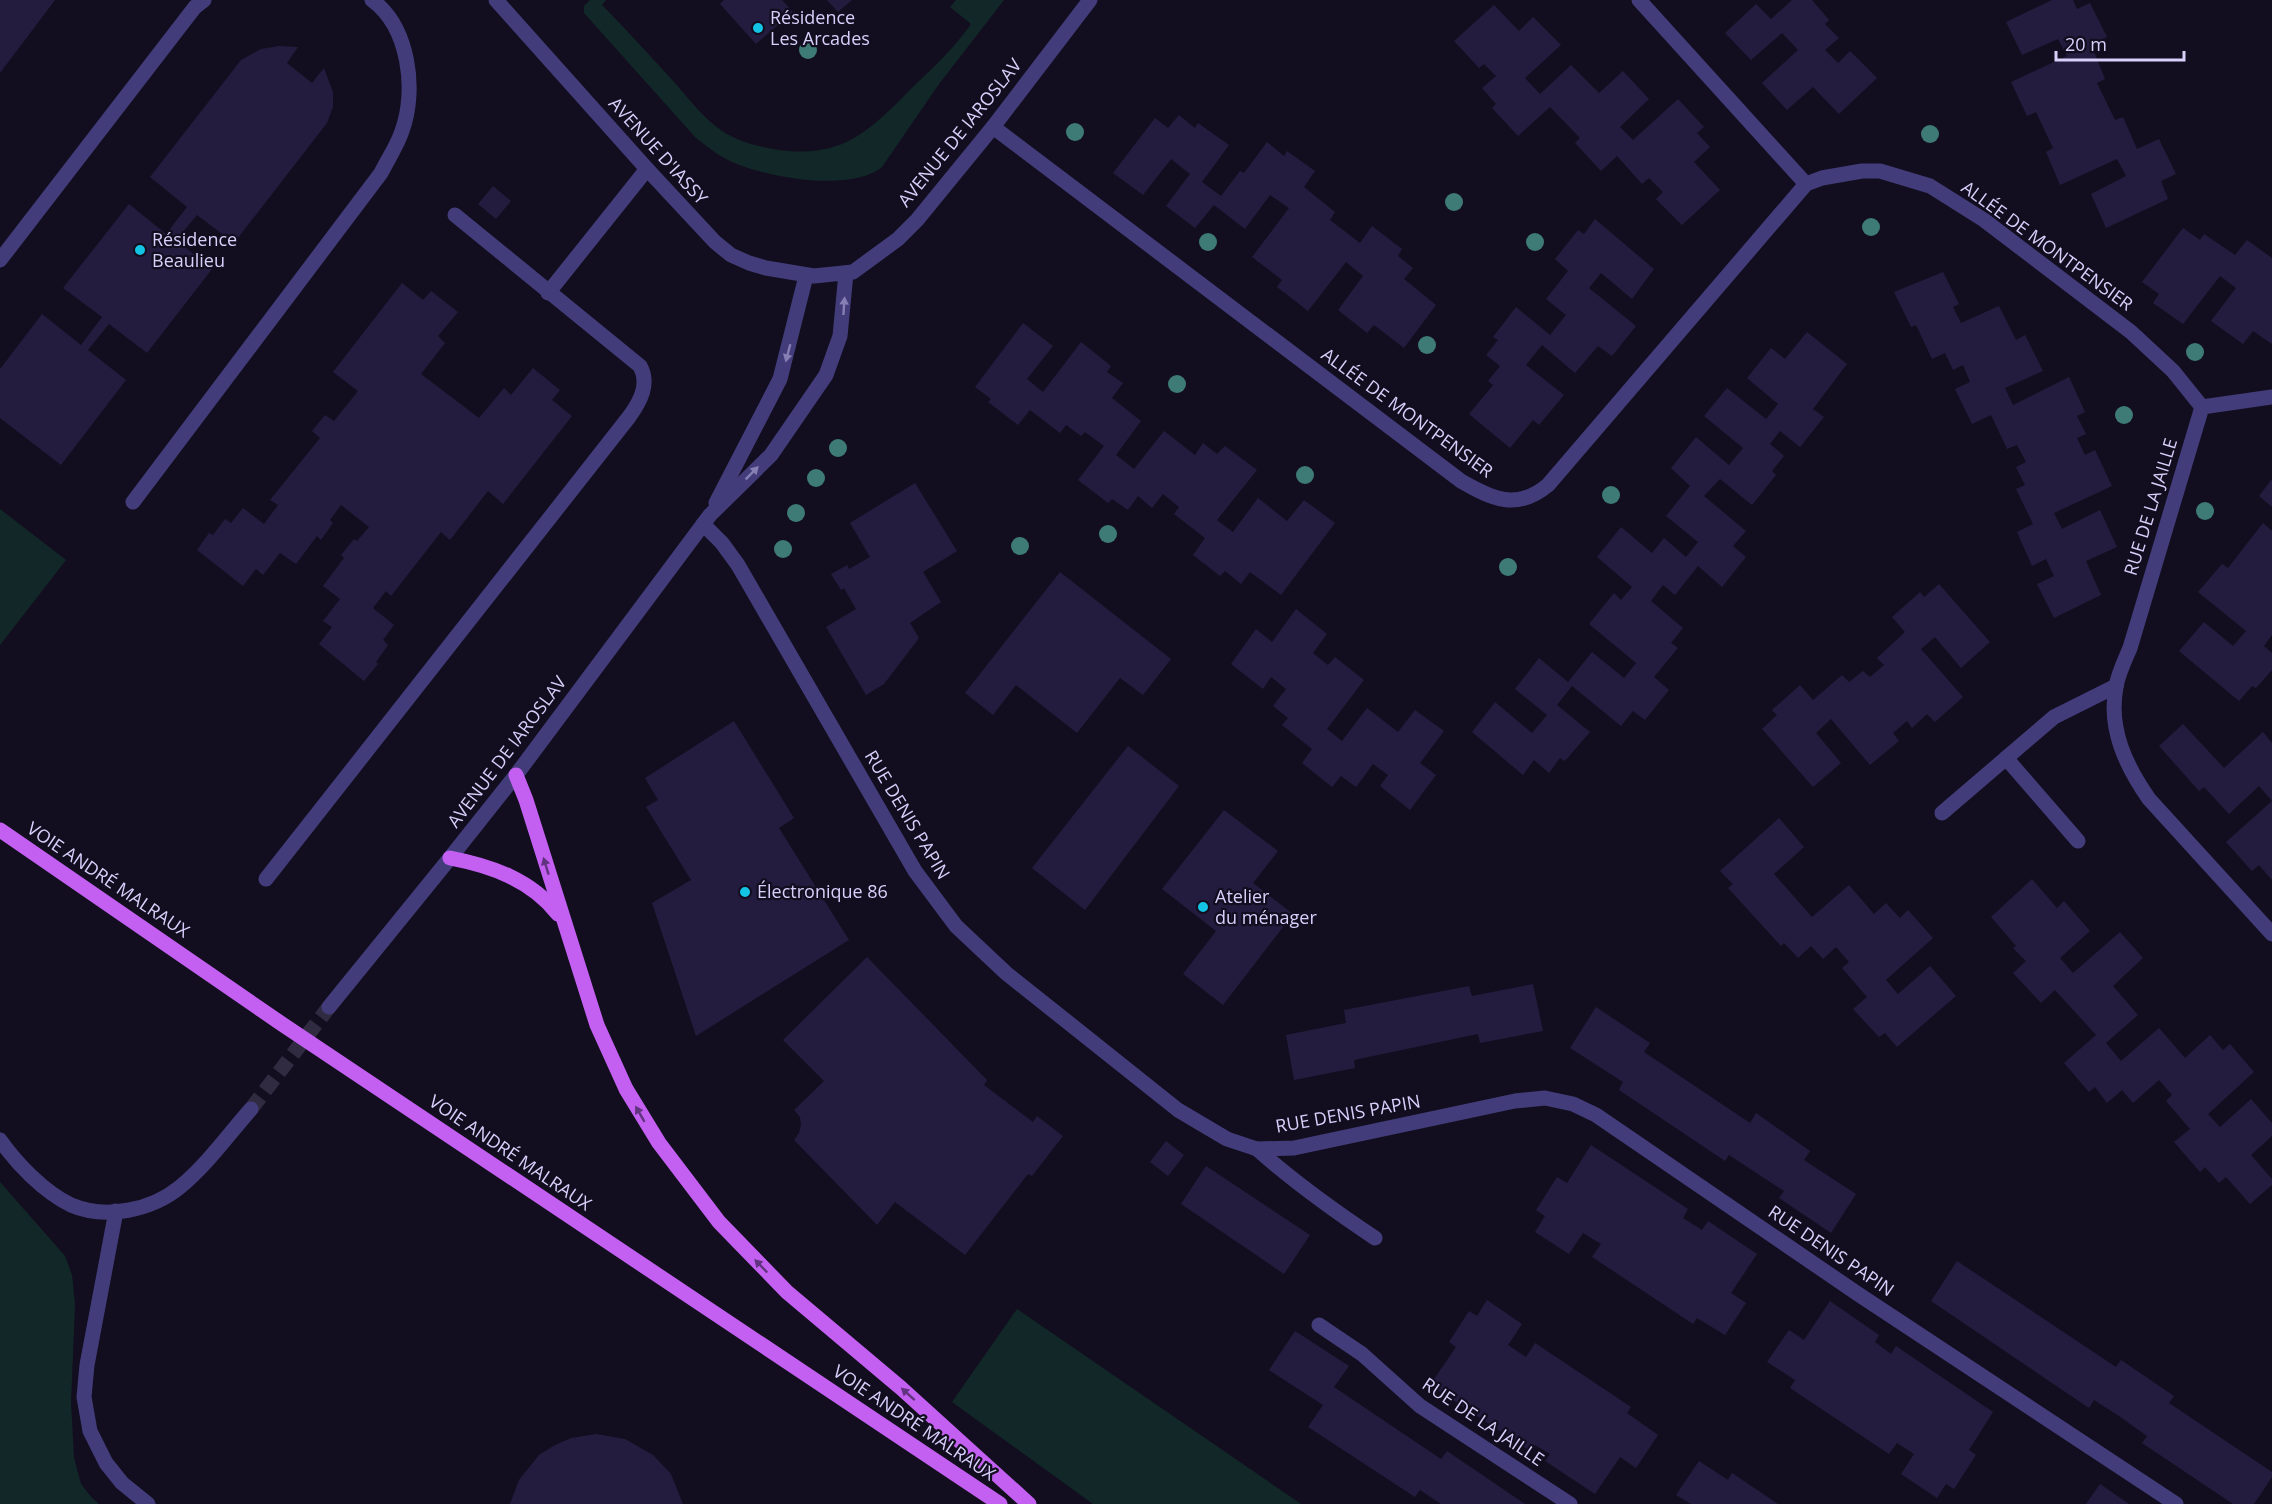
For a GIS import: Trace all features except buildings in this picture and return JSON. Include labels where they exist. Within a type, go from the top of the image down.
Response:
[{"type":"main road","points":[[516,775],[526,800],[597,1025],[626,1089],[659,1143],[719,1222],[787,1292],[901,1388],[1029,1504]]},
{"type":"main road","name":"VOIE ANDRÉ MALRAUX","points":[[0,830],[279,1022],[1000,1504]]},
{"type":"main road","points":[[450,858],[492,868],[536,890],[564,921]]},
{"type":"street","points":[[0,260],[195,7],[204,0]]},
{"type":"street","points":[[133,502],[381,172],[395,147],[405,122],[408,93],[407,63],[404,46],[391,20],[372,0]]},
{"type":"street","name":"AVENUE D'IASSY","points":[[496,0],[715,242],[731,255],[766,268],[814,276]]},
{"type":"street","name":"AVENUE DE IAROSLAV","points":[[707,519],[780,379],[814,276],[853,272],[898,239],[917,220],[993,127],[1090,0]]},
{"type":"street","points":[[1639,0],[1806,184]]},
{"type":"street","name":"ALLÉE DE MONTPENSIER","points":[[993,127],[1461,481],[1493,498],[1525,499],[1553,480],[1806,184],[1822,178],[1862,171],[1880,171],[1930,186],[1984,220],[2131,332],[2173,371],[2202,407]]},
{"type":"street","points":[[548,293],[647,169]]},
{"type":"street","points":[[266,879],[641,399],[644,374],[640,366],[455,215]]},
{"type":"street","name":"AVENUE DE IAROSLAV","points":[[329,1007],[516,775],[707,519],[771,455],[826,375],[840,336],[846,273]]},
{"type":"street","points":[[2202,407],[2272,397]]},
{"type":"street","name":"RUE DE LA JAILLE","points":[[2202,407],[2130,648],[2116,686],[2114,709],[2118,740],[2125,762],[2149,799],[2272,934]]},
{"type":"street","name":"RUE DENIS PAPIN","points":[[707,519],[738,565],[915,871],[956,926],[1006,972],[1178,1110],[1227,1139],[1257,1149],[1294,1148],[1515,1101],[1545,1098],[1573,1104],[1596,1114],[1858,1294],[2176,1504]]},
{"type":"street","points":[[1942,813],[2054,717],[2116,686]]},
{"type":"street","points":[[2006,758],[2078,841]]},
{"type":"street","points":[[0,1140],[45,1186],[65,1202],[88,1209],[116,1211],[147,1206],[180,1188],[251,1109]]},
{"type":"street","points":[[1257,1149],[1320,1202],[1375,1238]]},
{"type":"street","points":[[116,1211],[87,1365],[84,1397],[90,1431],[106,1463],[122,1483],[148,1504]]},
{"type":"street","name":"RUE DE LA JAILLE","points":[[1319,1325],[1362,1354],[1420,1406],[1570,1504]]},
{"type":"green space","points":[[590,0],[606,0],[602,5],[715,126],[734,138],[753,145],[797,152],[837,146],[869,128],[884,116],[944,56],[971,24],[950,7],[956,0],[1004,0],[939,84],[882,167],[868,175],[829,181],[785,177],[745,167],[721,156],[696,138],[584,13],[584,6]]},
{"type":"green space","points":[[0,509],[66,560],[0,645]]},
{"type":"green space","points":[[0,1182],[65,1256],[72,1275],[75,1305],[71,1402],[74,1458],[81,1484],[99,1504],[0,1504]]},
{"type":"green space","points":[[1017,1309],[1301,1504],[1093,1504],[952,1402]]},
{"type":"tunnel","points":[[251,1109],[329,1007]]},
{"type":"place","name":"Résidence Les Arcades","points":[[758,28]]},
{"type":"place","name":"Résidence Beaulieu","points":[[140,250]]},
{"type":"place","name":"Électronique 86","points":[[745,892]]},
{"type":"place","name":"Atelier du ménager","points":[[1203,907]]}]
